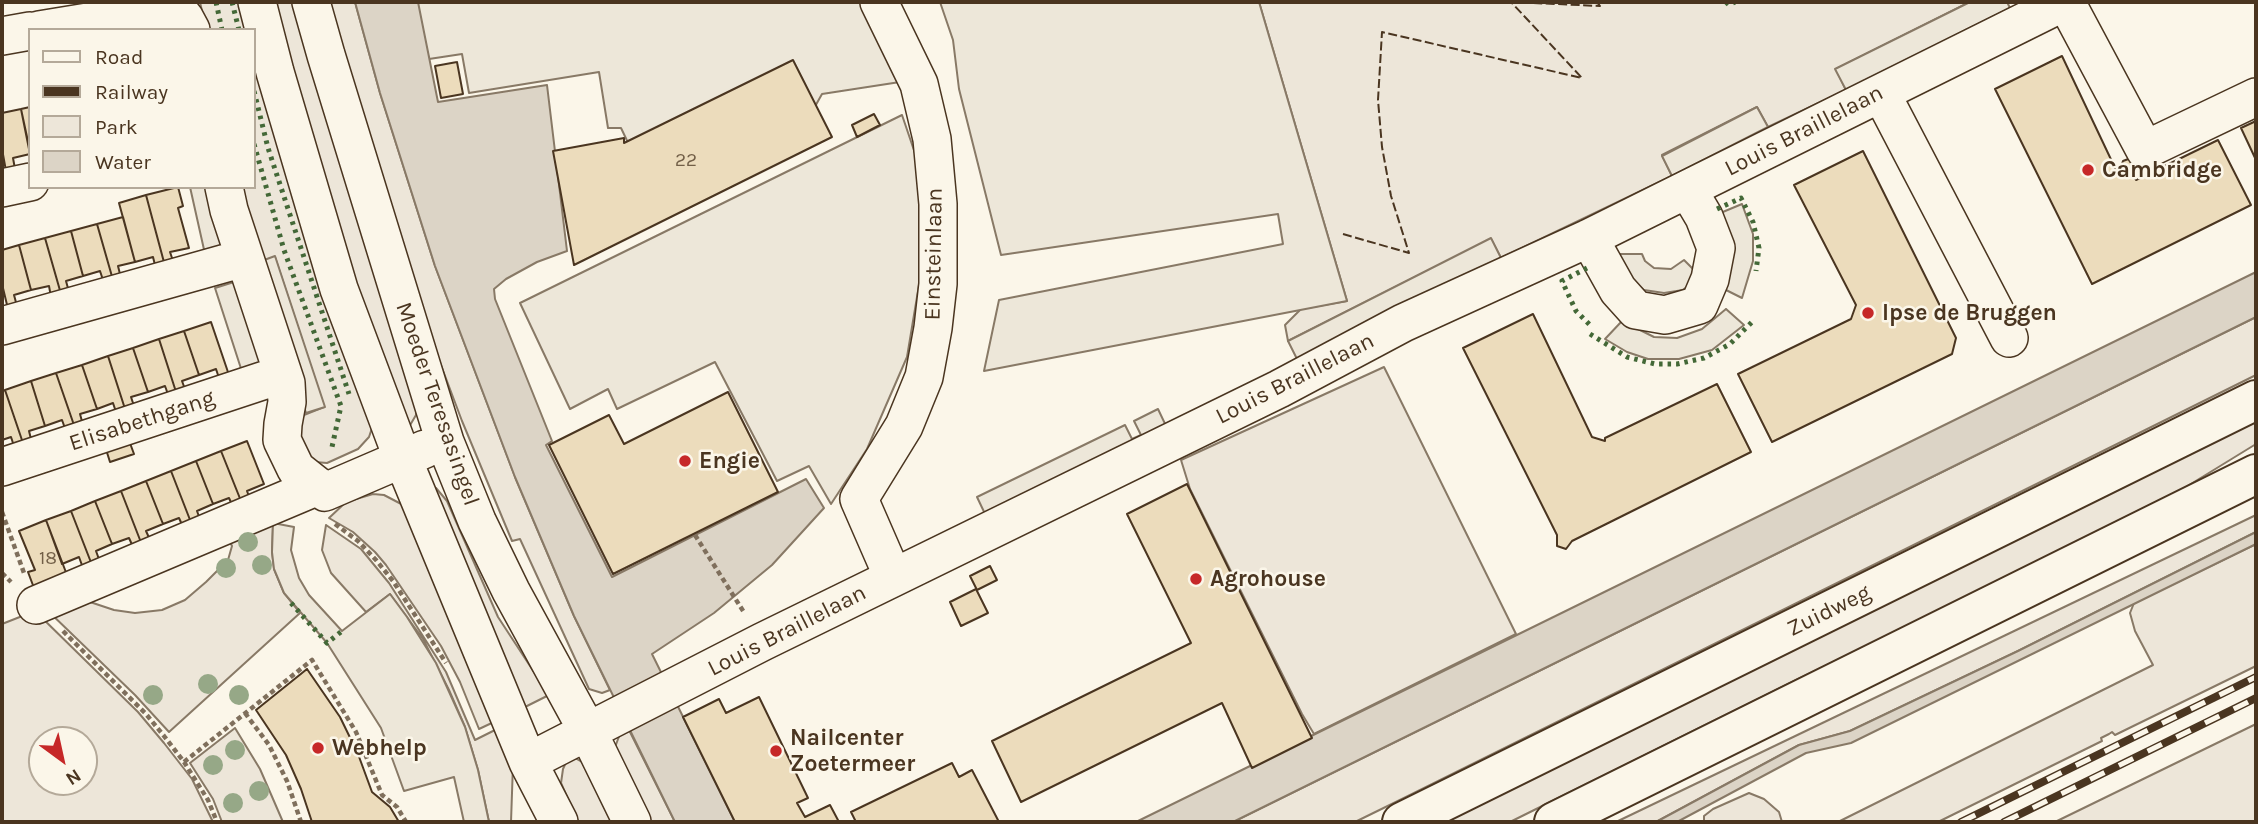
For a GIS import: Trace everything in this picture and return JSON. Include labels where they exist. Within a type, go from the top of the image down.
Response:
[{"type":"main road","name":"Zuidweg","points":[[1402,822],[2256,400]]},
{"type":"main road","points":[[1554,822],[2256,474]]},
{"type":"street","name":"Moeder Teresasingel","points":[[257,2],[339,289],[402,457],[528,762],[559,822]]},
{"type":"street","name":"Moeder Teresasingel","points":[[312,2],[445,442],[477,521],[511,592],[594,729],[632,822]]},
{"type":"street","name":"Einsteinlaan","points":[[879,2],[919,84],[932,139],[939,204],[938,284],[924,377],[904,426],[859,499],[893,577]]},
{"type":"street","points":[[2065,2],[2146,150],[2256,97]]},
{"type":"street","name":"Louis Braillelaan","points":[[528,762],[762,642],[1279,389],[1403,323],[1688,190],[2065,2]]},
{"type":"street","points":[[51,28],[161,10],[174,11],[184,17],[190,28]]},
{"type":"street","points":[[2,36],[28,31]]},
{"type":"street","points":[[1881,93],[2010,338]]},
{"type":"street","points":[[2,188],[28,182]]},
{"type":"street","points":[[225,189],[244,258],[283,374],[287,402],[282,440],[296,469],[326,492],[402,457],[445,442]]},
{"type":"street","points":[[1589,238],[1618,290],[1636,310],[1665,315],[1699,305],[1710,279],[1716,248],[1704,217],[1688,190]]},
{"type":"street","points":[[2,326],[244,258]]},
{"type":"street","name":"Elisabethgang","points":[[2,467],[283,374]]},
{"type":"street","points":[[36,605],[318,486]]},
{"type":"path","points":[[2,512],[36,605]]},
{"type":"path","points":[[695,535],[762,642]]},
{"type":"path","points":[[2,573],[146,714],[184,762],[208,800],[217,822]]},
{"type":"path","points":[[184,762],[312,660],[356,732],[382,795],[397,807],[406,822]]},
{"type":"path","points":[[245,713],[269,746],[287,781],[301,822]]},
{"type":"green space","points":[[200,2],[245,2],[252,28],[206,28]]},
{"type":"green space","points":[[266,2],[297,2],[417,403],[416,415],[409,427],[402,427]]},
{"type":"green space","points":[[327,2],[355,2],[380,93],[435,266],[515,477],[574,616],[610,690],[602,693],[589,689],[520,539],[512,541],[462,421],[433,344]]},
{"type":"green space","points":[[1259,2],[1970,2],[1836,69],[1846,90],[1768,127],[1757,107],[1662,155],[1672,176],[1501,258],[1491,239],[1288,341],[1285,325],[1301,309],[1347,301]]},
{"type":"green space","points":[[256,44],[372,428],[369,437],[358,449],[327,463],[315,462],[300,449],[300,423],[304,415],[324,407],[275,257],[256,263],[239,189],[256,189]]},
{"type":"green space","points":[[2256,317],[2256,375],[1408,796],[1355,822],[1233,822]]},
{"type":"green space","points":[[1384,367],[1516,634],[1314,734],[1190,489],[1181,460]]},
{"type":"green space","points":[[2256,420],[2256,444],[2155,506],[1510,822],[1444,822]]},
{"type":"green space","points":[[431,487],[436,488],[447,501],[498,617],[549,695],[525,707],[519,701]]},
{"type":"green space","points":[[373,494],[384,495],[405,506],[496,721],[479,729],[460,682],[441,646],[386,565],[353,532],[329,518],[346,502]]},
{"type":"green space","points":[[2256,515],[2256,532],[2018,651],[1850,731],[1799,745],[1656,822],[1616,822]]},
{"type":"green space","points":[[273,523],[274,569],[284,593],[300,613],[169,732],[135,695],[45,608],[90,602],[135,613],[162,610],[185,600],[228,560],[232,546],[230,542]]},
{"type":"green space","points":[[326,525],[361,549],[389,583],[446,672],[475,740],[499,728],[513,764],[511,822],[489,822],[465,727],[423,639],[390,594],[366,612],[331,573],[322,550]]},
{"type":"green space","points":[[2256,544],[2256,666],[2115,735],[2112,732],[2101,738],[2102,741],[1938,822],[1838,822],[2153,665],[2135,631],[2130,613],[2134,603]]},
{"type":"green space","points":[[35,611],[138,712],[192,779],[213,822],[2,822],[2,624]]},
{"type":"green space","points":[[2256,724],[2256,822],[2055,822]]},
{"type":"green space","points":[[628,727],[675,822],[650,822],[614,750],[621,731]]},
{"type":"green space","points":[[235,728],[260,769],[283,822],[222,822],[213,799],[190,763]]},
{"type":"green space","points":[[575,758],[582,762],[612,822],[578,822],[561,783],[567,760]]},
{"type":"green space","points":[[1749,793],[1764,799],[1779,812],[1782,822],[1704,822],[1704,816],[1713,809]]},
{"type":"shaded area","points":[[414,2],[860,2],[900,82],[822,94],[808,119],[632,151],[621,128],[608,128],[599,72],[469,93],[462,54],[429,59]]},
{"type":"shaded area","points":[[940,2],[1259,2],[1347,301],[984,371],[999,300],[1283,244],[1278,214],[1001,255],[959,89],[953,40]]},
{"type":"shaded area","points":[[1970,2],[2007,2],[2010,8],[1846,90],[1835,69]]},
{"type":"shaded area","points":[[1757,107],[1768,127],[1672,176],[1662,156]]},
{"type":"shaded area","points":[[902,115],[919,165],[921,273],[907,357],[867,449],[831,504],[809,466],[777,481],[715,362],[617,409],[608,389],[570,409],[520,303]]},
{"type":"shaded area","points":[[190,189],[211,189],[226,258],[207,263]]},
{"type":"shaded area","points":[[1742,204],[1753,234],[1753,261],[1742,298],[1722,288],[1718,214]]},
{"type":"shaded area","points":[[1491,238],[1501,258],[1298,361],[1288,341]]},
{"type":"shaded area","points":[[1620,254],[1642,254],[1645,261],[1654,268],[1671,269],[1684,260],[1700,276],[1683,290],[1664,293],[1644,290],[1626,277]]},
{"type":"shaded area","points":[[275,256],[325,407],[306,413],[256,263]]},
{"type":"shaded area","points":[[234,282],[264,375],[245,381],[215,288]]},
{"type":"shaded area","points":[[1726,309],[1744,325],[1712,350],[1679,359],[1648,359],[1627,352],[1605,339],[1622,321],[1654,337],[1677,338],[1702,329]]},
{"type":"shaded area","points":[[1158,409],[1167,428],[986,516],[977,497],[1125,425],[1132,439],[1141,435],[1134,421]]},
{"type":"shaded area","points":[[273,523],[294,527],[291,550],[299,578],[309,595],[342,631],[390,594],[407,617],[436,663],[465,727],[489,822],[464,822],[454,777],[404,791],[381,728],[327,643],[284,593],[274,569]]},
{"type":"water","points":[[355,2],[418,2],[438,102],[547,85],[567,251],[537,262],[506,279],[494,289],[495,299],[552,441],[546,445],[612,577],[806,479],[824,508],[772,565],[714,613],[652,654],[735,822],[675,822],[574,616],[515,477],[435,266],[380,93]]},
{"type":"water","points":[[2256,272],[2256,317],[1233,822],[1136,822]]},
{"type":"water","points":[[2256,532],[2256,544],[1851,743],[1806,753],[1677,822],[1656,822],[1799,745],[1850,731],[2018,651]]},
{"type":"building","name":"Cambridge","points":[[2062,56],[2116,170],[2120,169],[2123,161],[2131,158],[2140,166],[2134,177],[2136,180],[2218,140],[2251,205],[2092,284],[1995,89]]},
{"type":"building","points":[[793,60],[832,137],[574,265],[553,151],[624,138],[624,143]]},
{"type":"building","points":[[457,62],[463,94],[441,98],[435,66]]},
{"type":"building","points":[[28,107],[28,142],[21,109]]},
{"type":"building","points":[[21,109],[28,144],[28,154],[13,158],[15,169],[6,171],[2,149],[2,113]]},
{"type":"building","points":[[874,114],[880,125],[857,137],[852,125]]},
{"type":"building","points":[[2256,121],[2256,160],[2241,128]]},
{"type":"building","points":[[1863,151],[1956,338],[1952,354],[1772,442],[1738,374],[1851,319],[1856,305],[1794,185]]},
{"type":"building","points":[[179,189],[183,206],[178,208],[189,248],[170,252],[174,264],[165,266],[146,195]]},
{"type":"building","points":[[146,195],[165,266],[156,269],[153,257],[135,262],[119,203]]},
{"type":"building","points":[[123,217],[135,262],[118,266],[121,278],[113,280],[97,224]]},
{"type":"building","points":[[97,224],[113,280],[104,283],[100,271],[83,276],[71,231]]},
{"type":"building","points":[[71,231],[83,276],[66,281],[69,292],[61,294],[45,238]]},
{"type":"building","points":[[45,238],[61,294],[51,297],[49,286],[31,290],[19,245]]},
{"type":"building","points":[[19,245],[31,290],[14,295],[17,306],[8,309],[2,284],[2,250]]},
{"type":"building","points":[[1533,314],[1592,437],[1605,441],[1605,438],[1717,384],[1751,452],[1572,541],[1566,549],[1557,546],[1557,535],[1463,348]]},
{"type":"building","points":[[211,322],[230,378],[220,381],[216,369],[199,375],[184,331]]},
{"type":"building","points":[[184,331],[199,375],[182,381],[186,392],[177,395],[159,339]]},
{"type":"building","points":[[159,339],[177,395],[169,397],[165,386],[148,392],[133,348]]},
{"type":"building","points":[[133,348],[148,392],[131,397],[135,409],[126,412],[108,356]]},
{"type":"building","points":[[108,356],[126,412],[117,415],[113,403],[97,409],[82,365]]},
{"type":"building","points":[[82,365],[97,409],[80,414],[83,425],[75,428],[56,373]]},
{"type":"building","points":[[56,373],[75,428],[66,431],[62,420],[45,426],[31,381]]},
{"type":"building","points":[[31,381],[45,426],[29,431],[32,443],[24,446],[5,390]]},
{"type":"building","points":[[5,390],[24,446],[15,449],[11,437],[2,440],[2,391]]},
{"type":"building","points":[[728,392],[778,492],[613,574],[549,445],[609,415],[624,444]]},
{"type":"building","points":[[127,435],[134,454],[110,462],[104,443]]},
{"type":"building","points":[[247,441],[264,484],[247,491],[251,502],[243,506],[221,451]]},
{"type":"building","points":[[221,451],[243,506],[234,509],[229,498],[213,504],[196,461]]},
{"type":"building","points":[[196,461],[213,504],[197,511],[201,522],[192,525],[171,471]]},
{"type":"building","points":[[171,471],[192,525],[184,529],[179,518],[163,524],[146,481]]},
{"type":"building","points":[[146,481],[163,524],[146,531],[151,542],[142,545],[121,491]]},
{"type":"building","name":"Agrohouse","points":[[1187,484],[1312,738],[1252,768],[1222,703],[1021,802],[992,741],[1191,643],[1127,514]]},
{"type":"building","points":[[121,491],[142,545],[134,549],[129,538],[112,544],[95,501]]},
{"type":"building","points":[[95,501],[112,544],[96,551],[100,562],[92,565],[71,511]]},
{"type":"building","points":[[71,511],[92,565],[83,568],[79,557],[62,564],[46,520]]},
{"type":"building","points":[[46,520],[67,575],[34,588],[28,572],[35,570],[19,531]]},
{"type":"building","points":[[990,566],[997,580],[977,590],[970,576]]},
{"type":"building","points":[[976,589],[988,613],[961,626],[950,602]]},
{"type":"building","name":"Webhelp","points":[[307,669],[340,717],[372,792],[390,807],[399,822],[312,822],[286,755],[256,710]]},
{"type":"building","points":[[759,697],[808,798],[797,803],[805,817],[830,805],[839,822],[735,822],[683,717],[719,699],[726,713]]},
{"type":"building","points":[[952,763],[959,777],[972,770],[999,822],[856,822],[851,812]]},
{"type":"railway","points":[[1961,822],[2256,677]]},
{"type":"railway","points":[[2004,822],[2256,698]]},
{"type":"hedge","points":[[216,2],[222,28]]},
{"type":"hedge","points":[[232,2],[238,28]]},
{"type":"hedge","points":[[1726,2],[1729,5],[1735,2]]},
{"type":"hedge","points":[[256,99],[268,148],[349,394]]},
{"type":"hedge","points":[[256,151],[284,250],[341,406],[332,447]]},
{"type":"hedge","points":[[1717,209],[1741,198],[1753,222],[1759,248],[1756,271]]},
{"type":"hedge","points":[[1587,268],[1562,281],[1576,311],[1591,326]]},
{"type":"hedge","points":[[1590,334],[1627,357],[1655,364],[1677,364],[1704,358],[1730,344],[1753,321]]},
{"type":"hedge","points":[[291,603],[327,643],[342,631]]},
{"type":"fence","points":[[1343,234],[1409,253],[1391,196],[1382,147],[1378,100],[1382,32],[1582,78],[1511,2],[1600,6],[1597,2]]},
{"type":"place","name":"Cambridge","points":[[2088,170]]},
{"type":"place","name":"Ipse de Bruggen","points":[[1868,313]]},
{"type":"place","name":"Engie","points":[[685,461]]},
{"type":"place","name":"Agrohouse","points":[[1196,579]]},
{"type":"place","name":"Webhelp","points":[[318,748]]},
{"type":"place","name":"Nailcenter Zoetermeer","points":[[776,751]]}]
